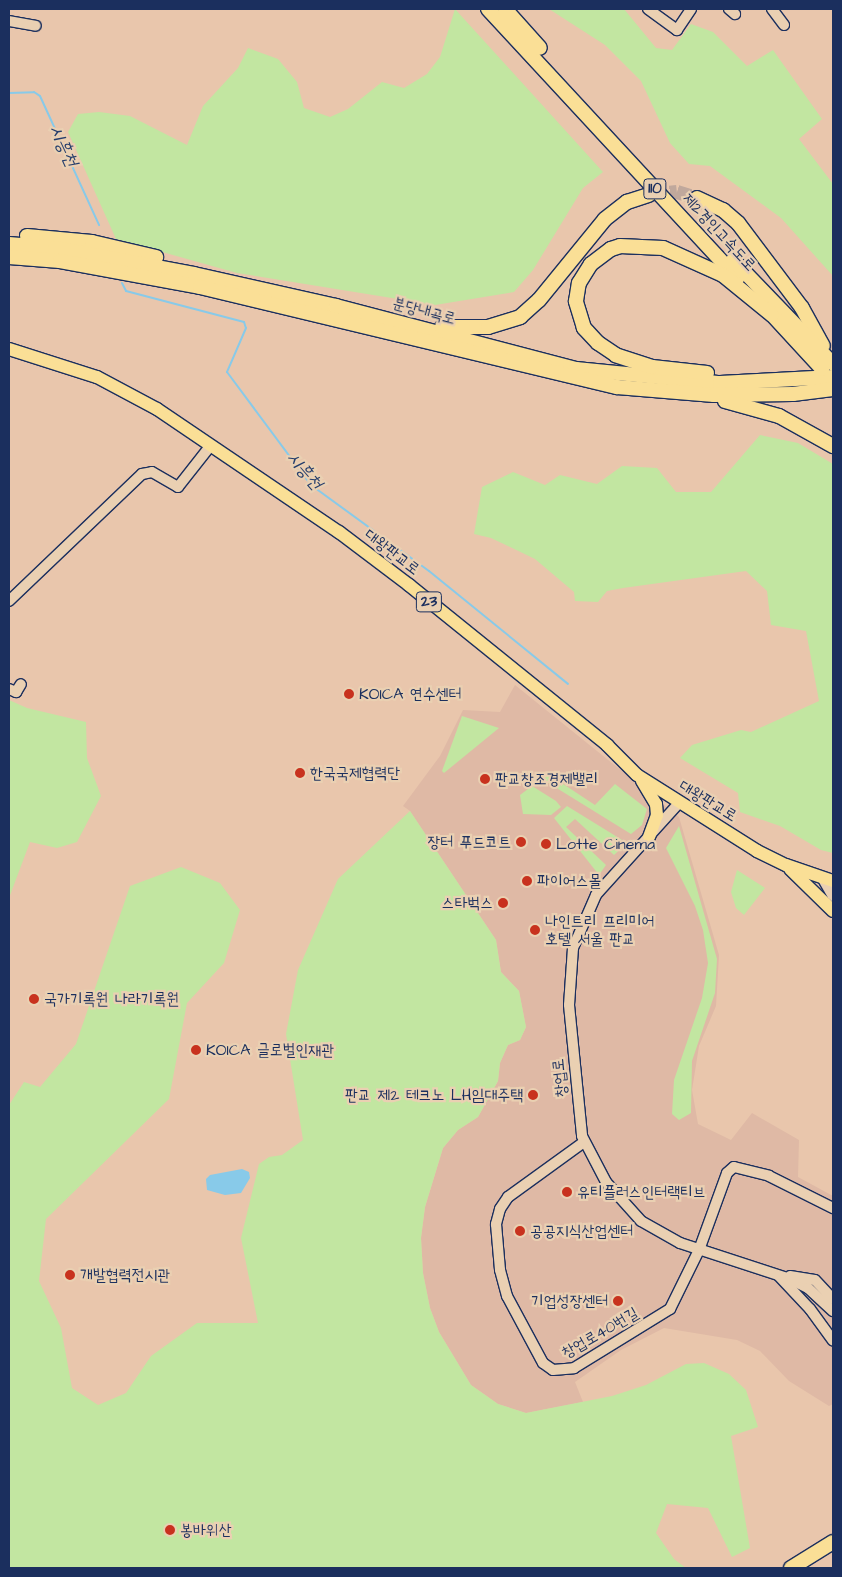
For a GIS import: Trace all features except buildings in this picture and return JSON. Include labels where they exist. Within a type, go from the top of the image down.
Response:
[{"type":"highway","name":"제2경인고속도로","points":[[488,9],[772,315],[830,367]]},
{"type":"highway","name":"제2경인고속도로","points":[[504,9],[830,367]]},
{"type":"highway","points":[[395,321],[474,328],[513,321],[539,300],[610,214],[627,202],[649,196]]},
{"type":"highway","points":[[697,198],[723,210],[738,223],[802,308],[830,367]]},
{"type":"highway","points":[[9,235],[115,247],[190,266],[210,278]]},
{"type":"highway","name":"분당내곡로","points":[[9,244],[116,258],[210,278],[395,321],[576,369],[678,381],[805,381],[830,367]]},
{"type":"highway","points":[[772,315],[723,275],[701,262],[655,246],[611,249],[591,264],[577,291],[577,310],[590,336],[606,349],[627,359],[665,370],[805,381]]},
{"type":"highway","name":"분당내곡로","points":[[9,257],[60,261],[200,286],[568,377],[617,387],[673,393],[793,394],[833,389]]},
{"type":"highway","points":[[673,393],[765,410],[794,422],[833,446]]},
{"type":"highway","points":[[791,1568],[833,1542]]},
{"type":"main road","name":"대왕판교로","points":[[9,348],[62,363],[129,391],[211,444],[339,532],[409,585],[607,745],[637,775],[679,803],[786,866],[828,880]]},
{"type":"main road","points":[[637,775],[656,804],[657,815],[649,837]]},
{"type":"main road","points":[[786,866],[833,912]]},
{"type":"street","points":[[648,9],[677,30],[691,9]]},
{"type":"street","points":[[772,9],[784,25]]},
{"type":"street","points":[[9,21],[36,26]]},
{"type":"street","points":[[9,601],[142,474],[152,472],[178,487],[211,444]]},
{"type":"street","points":[[9,689],[16,692],[21,684]]},
{"type":"street","name":"창업로","points":[[679,803],[620,867],[590,906],[570,961],[570,1024],[584,1142],[598,1170],[623,1205],[661,1234],[699,1250],[777,1274]]},
{"type":"street","points":[[828,880],[833,896]]},
{"type":"street","name":"창업로40번길","points":[[584,1142],[514,1191],[502,1204],[498,1218],[496,1242],[505,1291],[546,1366],[561,1372],[571,1369],[670,1309],[699,1250],[728,1173],[734,1167],[769,1176],[833,1208]]},
{"type":"street","points":[[777,1274],[815,1280],[833,1299]]},
{"type":"street","points":[[777,1274],[808,1288],[833,1311]]},
{"type":"street","points":[[777,1274],[810,1309],[833,1341]]},
{"type":"shaded area","points":[[515,685],[679,817],[719,955],[716,1006],[699,1046],[692,1090],[698,1124],[731,1140],[752,1113],[799,1140],[798,1177],[833,1196],[833,1404],[829,1406],[789,1381],[760,1351],[737,1340],[664,1328],[621,1350],[575,1382],[583,1402],[526,1413],[498,1404],[471,1385],[439,1332],[430,1308],[423,1273],[421,1238],[425,1207],[443,1148],[458,1130],[478,1117],[498,1081],[500,1063],[508,1045],[520,1040],[526,1027],[519,991],[501,972],[496,940],[410,811],[403,806],[440,756],[463,710],[500,712]]},
{"type":"green space","points":[[455,9],[603,172],[583,188],[533,270],[514,292],[435,305],[237,273],[116,239],[68,132],[78,114],[99,112],[130,116],[187,145],[203,106],[238,68],[248,48],[278,59],[297,82],[304,108],[330,117],[348,109],[382,82],[404,88],[427,74],[440,57]]},
{"type":"green space","points":[[549,9],[624,9],[656,48],[672,50],[691,24],[713,32],[747,66],[773,50],[822,119],[799,139],[833,184],[833,276],[781,218],[710,166],[689,164],[670,143],[641,81],[605,45]]},
{"type":"green space","points":[[760,435],[798,443],[833,464],[833,853],[821,850],[780,826],[740,812],[738,793],[680,758],[692,745],[741,730],[751,732],[819,701],[806,631],[771,625],[767,591],[746,571],[607,591],[598,602],[575,601],[574,592],[535,559],[491,538],[474,534],[482,487],[513,472],[545,485],[560,475],[597,484],[622,466],[657,468],[676,492],[711,492]]},
{"type":"green space","points":[[9,700],[27,708],[86,722],[87,758],[101,796],[77,842],[57,848],[30,842],[9,898]]},
{"type":"green space","points":[[462,716],[499,728],[444,773],[442,771]]},
{"type":"green space","points":[[548,774],[595,805],[615,784],[647,809],[642,825],[631,834],[542,779]]},
{"type":"green space","points":[[532,786],[556,801],[561,807],[551,815],[523,814],[520,795]]},
{"type":"green space","points":[[567,806],[627,843],[614,855],[575,819],[566,827],[606,865],[599,875],[554,818]]},
{"type":"green space","points":[[410,811],[496,940],[501,972],[519,991],[526,1027],[520,1040],[508,1045],[500,1063],[498,1081],[478,1117],[458,1130],[443,1148],[425,1207],[421,1238],[423,1273],[430,1308],[439,1332],[471,1385],[498,1404],[526,1413],[612,1396],[646,1385],[686,1364],[704,1363],[729,1374],[746,1390],[758,1427],[731,1436],[750,1548],[732,1557],[708,1508],[667,1504],[656,1533],[674,1559],[686,1568],[9,1568],[9,1105],[24,1082],[40,1087],[76,1044],[130,886],[181,867],[220,883],[240,910],[224,963],[187,1003],[169,1099],[46,1219],[39,1281],[61,1328],[72,1388],[98,1405],[126,1393],[151,1356],[197,1323],[258,1323],[241,1238],[259,1164],[269,1157],[282,1155],[303,1140],[286,1034],[298,970],[338,879]]},
{"type":"green space","points":[[679,826],[717,959],[715,993],[692,1061],[691,1113],[679,1120],[672,1114],[674,1080],[702,998],[708,963],[703,930],[695,906],[666,848]]},
{"type":"green space","points":[[737,870],[765,888],[744,915],[736,908],[731,892]]},
{"type":"water","points":[[242,1169],[249,1172],[250,1178],[241,1193],[225,1195],[207,1190],[206,1179],[210,1175]]},
{"type":"waterway","name":"시흥천","points":[[9,93],[34,92],[40,96],[99,225]]},
{"type":"waterway","name":"시흥천","points":[[122,283],[126,291],[244,322],[246,328],[227,372],[311,485],[429,571],[568,684]]},
{"type":"tunnel","points":[[649,195],[677,192],[697,198]]},
{"type":"place","name":"KOICA 연수센터","points":[[349,694]]},
{"type":"place","name":"한국국제협력단","points":[[300,773]]},
{"type":"place","name":"판교창조경제밸리","points":[[485,779]]},
{"type":"place","name":"장터 푸드코트","points":[[521,842]]},
{"type":"place","name":"Lotte Cinema","points":[[546,844]]},
{"type":"place","name":"파이어스몰","points":[[527,881]]},
{"type":"place","name":"스타벅스","points":[[503,903]]},
{"type":"place","name":"나인트리 프리미어 호텔 서울 판교","points":[[535,930]]},
{"type":"place","name":"국가기록원 나라기록원","points":[[34,999]]},
{"type":"place","name":"KOICA 글로벌인재관","points":[[196,1050]]},
{"type":"place","name":"판교 제2 테크노 LH임대주택","points":[[533,1095]]},
{"type":"place","name":"유티플러스인터랙티브","points":[[567,1192]]},
{"type":"place","name":"공공지식산업센터","points":[[520,1231]]},
{"type":"place","name":"개발협력전시관","points":[[70,1275]]},
{"type":"place","name":"기업성장센터","points":[[618,1301]]},
{"type":"place","name":"봉바위산","points":[[170,1530]]}]
